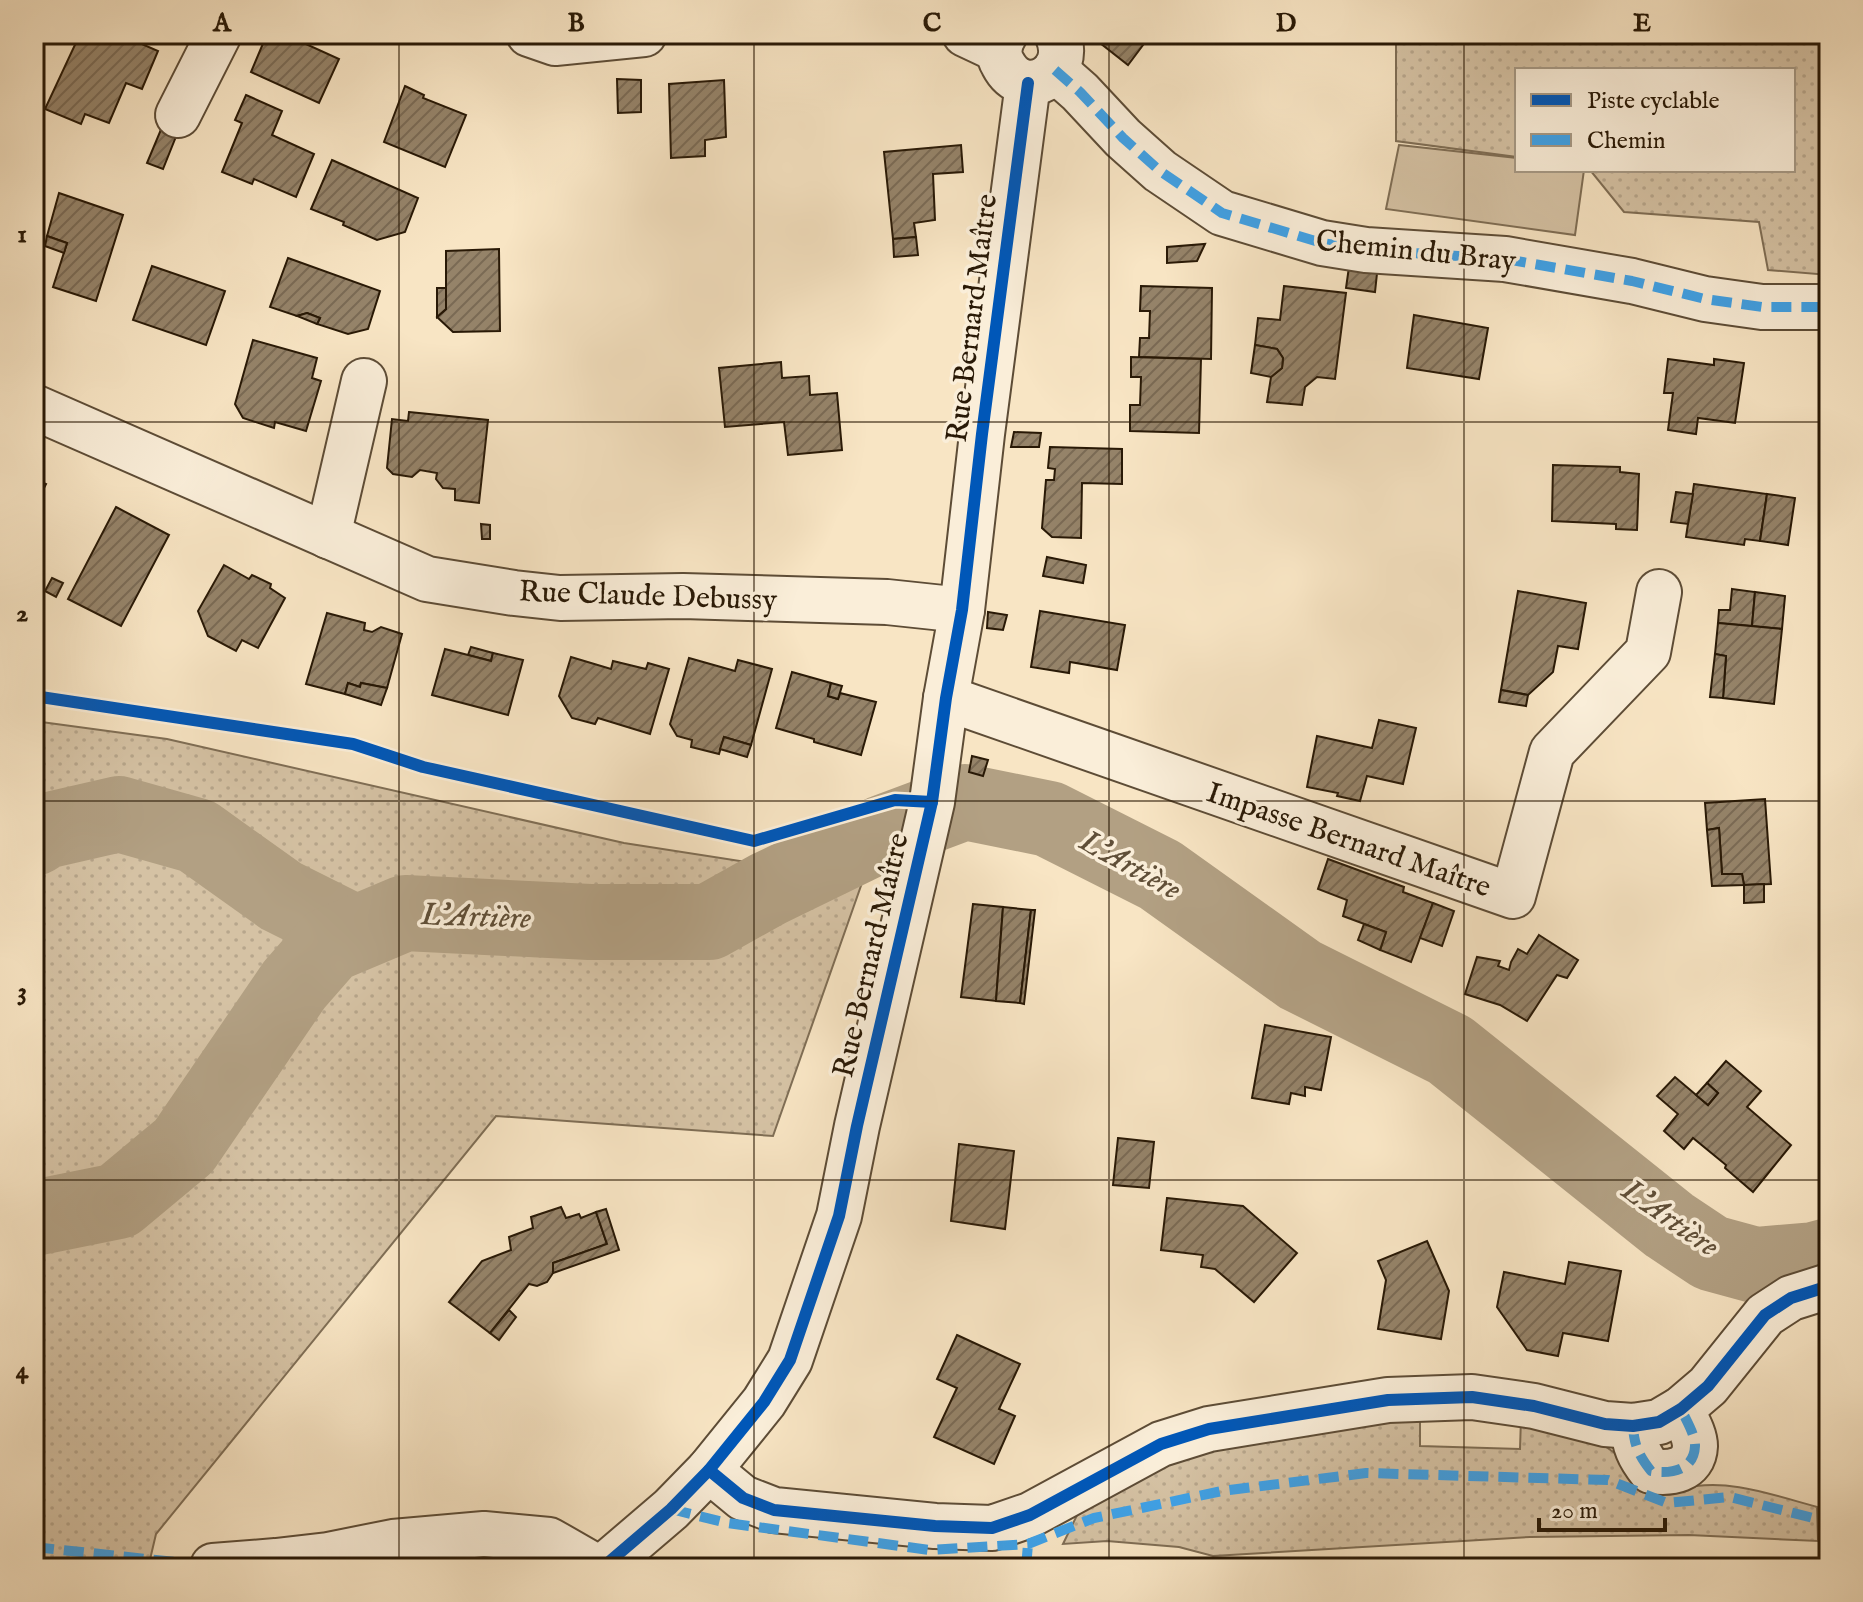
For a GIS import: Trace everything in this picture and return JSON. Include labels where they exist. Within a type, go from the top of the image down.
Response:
[{"type":"street","points":[[178,115],[219,34]]},
{"type":"street","points":[[529,34],[555,43],[644,34]]},
{"type":"street","name":"Chemin du Bray","points":[[990,39],[1010,75],[1047,62],[1160,171],[1222,213],[1322,243],[1366,250],[1505,259],[1632,281],[1705,299],[1762,307],[1829,307]]},
{"type":"street","name":"Rue Bernard Maître","points":[[600,1568],[671,1509],[709,1470],[764,1402],[790,1360],[839,1216],[927,821],[962,610],[982,434],[1047,62]]},
{"type":"street","points":[[328,536],[364,381]]},
{"type":"street","name":"Rue Claude Debussy","points":[[34,407],[427,579],[560,598],[683,596],[887,602],[962,610]]},
{"type":"street","name":"Impasse Bernard Maître","points":[[946,698],[1513,896],[1552,752],[1648,652],[1659,592]]},
{"type":"street","points":[[709,1470],[743,1498],[774,1510],[935,1526],[992,1528],[1030,1515],[1161,1444],[1209,1429],[1388,1400],[1472,1397],[1534,1406],[1605,1424],[1633,1426],[1659,1422],[1681,1409],[1708,1386],[1765,1315],[1791,1298],[1829,1286]]},
{"type":"street","points":[[213,1566],[289,1560],[393,1542],[484,1534],[549,1540],[600,1568]]},
{"type":"shaded area","points":[[1396,34],[1829,34],[1829,275],[1768,270],[1759,222],[1624,212],[1592,172],[1795,172],[1795,68],[1515,68],[1515,157],[1396,141]]},
{"type":"shaded area","points":[[1399,145],[1515,158],[1515,172],[1584,172],[1575,235],[1386,209]]},
{"type":"shaded area","points":[[1829,347],[1829,553],[1820,549],[1824,348]]},
{"type":"shaded area","points":[[34,721],[167,739],[624,843],[863,880],[773,1136],[496,1116],[156,1534],[148,1568],[34,1568]]},
{"type":"shaded area","points":[[1420,1415],[1420,1446],[1520,1449],[1521,1418],[1599,1442],[1681,1489],[1732,1486],[1817,1507],[1818,1541],[1689,1535],[1530,1537],[1213,1556],[1179,1547],[1107,1541],[1063,1544],[1081,1507],[1195,1446]]},
{"type":"building","points":[[80,34],[119,34],[158,51],[142,89],[126,83],[109,123],[85,114],[81,124],[45,109]]},
{"type":"building","points":[[267,34],[284,34],[339,59],[319,103],[251,72]]},
{"type":"building","points":[[284,34],[312,34],[307,44]]},
{"type":"building","points":[[1096,34],[1141,34],[1146,41],[1128,65],[1095,39]]},
{"type":"building","points":[[617,79],[641,80],[641,112],[618,113]]},
{"type":"building","points":[[724,80],[726,137],[705,140],[705,156],[671,158],[669,84]]},
{"type":"building","points":[[405,86],[424,95],[423,98],[466,115],[445,167],[384,142]]},
{"type":"building","points":[[246,95],[282,111],[272,135],[314,154],[296,197],[254,179],[252,184],[222,172],[242,123],[235,120]]},
{"type":"building","points":[[162,127],[177,134],[163,169],[147,163]]},
{"type":"building","points":[[961,145],[963,172],[933,174],[935,220],[914,223],[916,237],[893,239],[884,152]]},
{"type":"building","points":[[332,160],[418,198],[405,232],[377,240],[311,209]]},
{"type":"building","points":[[59,193],[123,215],[96,301],[53,287],[67,243],[47,236]]},
{"type":"building","points":[[47,236],[67,243],[64,253],[45,246]]},
{"type":"building","points":[[916,237],[918,255],[894,257],[893,239]]},
{"type":"building","points":[[1205,244],[1197,261],[1167,263],[1167,247]]},
{"type":"building","points":[[499,249],[500,331],[453,332],[437,317],[446,309],[446,251]]},
{"type":"building","points":[[288,258],[380,291],[368,329],[348,334],[317,324],[320,318],[307,313],[297,316],[270,307]]},
{"type":"building","points":[[1350,260],[1378,264],[1375,292],[1346,288]]},
{"type":"building","points":[[152,266],[225,291],[206,345],[133,320]]},
{"type":"building","points":[[1141,286],[1212,288],[1211,359],[1139,357],[1140,338],[1149,338],[1150,311],[1140,311]]},
{"type":"building","points":[[1284,286],[1346,293],[1335,379],[1317,377],[1305,387],[1302,405],[1267,402],[1271,377],[1282,368],[1283,358],[1277,349],[1255,345],[1258,318],[1280,320]]},
{"type":"building","points":[[437,288],[446,288],[446,309],[437,317]]},
{"type":"building","points":[[307,313],[320,318],[317,324],[297,316]]},
{"type":"building","points":[[1414,315],[1488,328],[1479,379],[1407,368]]},
{"type":"building","points":[[253,340],[317,358],[312,378],[321,381],[306,431],[275,422],[274,428],[243,418],[235,404]]},
{"type":"building","points":[[1255,345],[1277,349],[1283,358],[1282,368],[1271,377],[1251,373]]},
{"type":"building","points":[[1131,357],[1201,359],[1199,433],[1130,431],[1130,405],[1140,405],[1141,377],[1131,377]]},
{"type":"building","points":[[1668,359],[1714,365],[1714,359],[1744,363],[1735,423],[1698,418],[1696,434],[1668,430],[1673,393],[1664,393]]},
{"type":"building","points":[[781,362],[782,378],[809,376],[810,395],[837,393],[842,450],[788,455],[784,422],[725,427],[719,368]]},
{"type":"building","points":[[409,412],[488,420],[479,503],[455,500],[455,489],[443,488],[436,479],[437,473],[420,470],[412,477],[393,474],[387,468],[392,419],[408,421]]},
{"type":"building","points":[[1014,432],[1041,433],[1039,447],[1011,447]]},
{"type":"building","points":[[1050,447],[1122,449],[1122,484],[1082,483],[1081,538],[1052,537],[1042,528],[1046,480],[1054,480],[1055,469],[1048,468]]},
{"type":"building","points":[[1553,465],[1620,467],[1620,472],[1639,474],[1637,530],[1616,529],[1616,524],[1552,521]]},
{"type":"building","points":[[34,471],[39,473],[36,480],[46,484],[34,508]]},
{"type":"building","points":[[1694,484],[1767,494],[1760,541],[1745,539],[1744,545],[1686,537]]},
{"type":"building","points":[[1676,492],[1693,494],[1688,524],[1671,522]]},
{"type":"building","points":[[1767,494],[1795,498],[1788,545],[1760,541]]},
{"type":"building","points":[[116,507],[169,535],[121,626],[68,599]]},
{"type":"building","points":[[481,524],[490,525],[490,539],[482,539]]},
{"type":"building","points":[[1047,557],[1086,565],[1083,583],[1043,576]]},
{"type":"building","points":[[224,565],[249,579],[252,575],[271,584],[270,588],[285,598],[258,648],[242,640],[236,651],[208,636],[198,611]]},
{"type":"building","points":[[52,578],[63,583],[56,597],[45,591]]},
{"type":"building","points":[[1732,589],[1755,592],[1752,626],[1718,623],[1719,610],[1730,610]]},
{"type":"building","points":[[1518,591],[1586,603],[1578,649],[1558,646],[1553,672],[1528,695],[1501,690]]},
{"type":"building","points":[[1755,592],[1785,596],[1782,629],[1752,626]]},
{"type":"building","points":[[1040,611],[1125,625],[1117,670],[1070,662],[1069,673],[1031,667]]},
{"type":"building","points":[[988,612],[1007,615],[1003,630],[987,628]]},
{"type":"building","points":[[327,613],[365,623],[364,630],[372,632],[381,627],[402,634],[387,688],[361,683],[360,687],[348,683],[345,694],[306,684]]},
{"type":"building","points":[[1718,623],[1782,629],[1774,704],[1723,698],[1726,656],[1715,654]]},
{"type":"building","points":[[471,647],[493,653],[491,661],[468,655]]},
{"type":"building","points":[[445,649],[491,661],[493,653],[523,660],[508,715],[432,695]]},
{"type":"building","points":[[1715,654],[1726,656],[1723,698],[1710,697]]},
{"type":"building","points":[[571,657],[611,669],[613,661],[646,669],[648,663],[669,669],[650,734],[598,718],[595,724],[572,718],[559,696]]},
{"type":"building","points":[[689,658],[735,671],[738,660],[772,669],[751,745],[724,737],[719,754],[691,747],[692,740],[677,736],[670,724]]},
{"type":"building","points":[[792,672],[831,683],[828,696],[838,699],[840,693],[876,702],[861,755],[776,728]]},
{"type":"building","points":[[348,683],[360,687],[361,683],[387,688],[381,705],[345,694]]},
{"type":"building","points":[[831,683],[842,686],[838,699],[828,696]]},
{"type":"building","points":[[1501,690],[1528,695],[1526,706],[1499,702]]},
{"type":"building","points":[[1379,720],[1416,728],[1403,784],[1367,776],[1360,801],[1307,787],[1317,736],[1372,748]]},
{"type":"building","points":[[724,737],[751,745],[747,757],[720,749]]},
{"type":"building","points":[[972,756],[988,760],[983,776],[969,772]]},
{"type":"building","points":[[1765,799],[1771,884],[1744,885],[1742,874],[1722,874],[1719,828],[1707,830],[1705,803]]},
{"type":"building","points":[[1719,828],[1722,874],[1742,874],[1744,885],[1712,886],[1707,830]]},
{"type":"building","points":[[1328,859],[1404,887],[1403,892],[1433,903],[1411,962],[1380,950],[1386,932],[1343,916],[1347,900],[1318,889]]},
{"type":"building","points":[[1764,884],[1764,902],[1744,903],[1744,885]]},
{"type":"building","points":[[1433,903],[1454,911],[1442,946],[1420,938]]},
{"type":"building","points":[[973,904],[1003,907],[996,1001],[961,997]]},
{"type":"building","points":[[1003,907],[1031,910],[1020,1003],[996,1001]]},
{"type":"building","points":[[1031,910],[1035,910],[1024,1004],[1020,1003]]},
{"type":"building","points":[[1364,924],[1386,932],[1380,950],[1358,940]]},
{"type":"building","points":[[1539,935],[1578,960],[1567,978],[1557,975],[1527,1021],[1500,1005],[1465,994],[1477,957],[1500,961],[1498,966],[1509,970],[1518,949],[1527,954]]},
{"type":"building","points":[[1265,1025],[1331,1037],[1321,1090],[1305,1087],[1305,1096],[1291,1093],[1289,1104],[1252,1098]]},
{"type":"building","points":[[1726,1061],[1761,1091],[1747,1107],[1791,1145],[1753,1192],[1693,1138],[1684,1149],[1664,1131],[1678,1114],[1657,1096],[1675,1077],[1708,1105],[1718,1093],[1707,1083]]},
{"type":"building","points":[[1707,1083],[1718,1093],[1708,1105],[1696,1095]]},
{"type":"building","points":[[1118,1138],[1154,1142],[1149,1188],[1113,1185]]},
{"type":"building","points":[[959,1144],[1014,1151],[1005,1229],[951,1221]]},
{"type":"building","points":[[1167,1198],[1243,1206],[1297,1253],[1254,1302],[1215,1269],[1201,1267],[1203,1255],[1161,1250]]},
{"type":"building","points":[[561,1207],[566,1218],[579,1214],[581,1218],[596,1212],[607,1244],[553,1263],[553,1273],[547,1282],[537,1286],[529,1284],[490,1333],[449,1302],[482,1261],[511,1250],[509,1237],[533,1228],[531,1217]]},
{"type":"building","points":[[606,1209],[619,1250],[553,1273],[553,1263],[607,1244],[596,1212]]},
{"type":"building","points":[[1427,1241],[1449,1291],[1441,1339],[1378,1329],[1386,1280],[1378,1261]]},
{"type":"building","points":[[1569,1262],[1621,1271],[1608,1341],[1563,1333],[1558,1356],[1527,1350],[1497,1307],[1504,1272],[1565,1284]]},
{"type":"building","points":[[509,1310],[516,1317],[499,1340],[490,1333]]},
{"type":"building","points":[[957,1335],[1020,1364],[999,1409],[1015,1416],[994,1464],[934,1437],[957,1388],[937,1379]]},
{"type":"waterway","name":"L'Artière","points":[[34,1218],[118,1201],[184,1146],[294,985],[329,945],[405,913],[590,922],[709,922],[768,889],[885,832],[965,802],[1049,819],[1160,875],[1300,975],[1450,1050],[1669,1225],[1711,1253],[1755,1265],[1829,1256]]},
{"type":"waterway","name":"L'Artière","points":[[34,838],[45,831],[119,814],[197,836],[281,896],[355,933]]},
{"type":"marked path","points":[[1055,70],[1160,171],[1222,213],[1322,243],[1366,250],[1505,259],[1632,281],[1705,299],[1762,307],[1829,307]]},
{"type":"marked path","points":[[1633,1426],[1638,1450],[1651,1471],[1680,1469],[1690,1461],[1695,1446],[1681,1409]]},
{"type":"marked path","points":[[671,1509],[727,1523],[930,1550],[1028,1544],[1094,1518],[1222,1491],[1366,1473],[1608,1480],[1667,1503],[1730,1497],[1829,1522]]},
{"type":"marked path","points":[[1026,1568],[1028,1544]]},
{"type":"marked path","points":[[34,1547],[213,1566]]},
{"type":"cycle path","points":[[602,1568],[671,1509],[709,1470],[764,1402],[790,1360],[839,1216],[932,802],[962,610],[1028,83]]},
{"type":"cycle path","points":[[34,696],[353,744],[423,767],[754,841],[895,800],[932,802]]},
{"type":"cycle path","points":[[709,1470],[743,1498],[774,1510],[935,1526],[992,1528],[1030,1515],[1161,1444],[1209,1429],[1388,1400],[1472,1397],[1534,1406],[1605,1424],[1633,1426],[1659,1422],[1681,1409],[1708,1386],[1765,1315],[1791,1298],[1829,1286]]}]
